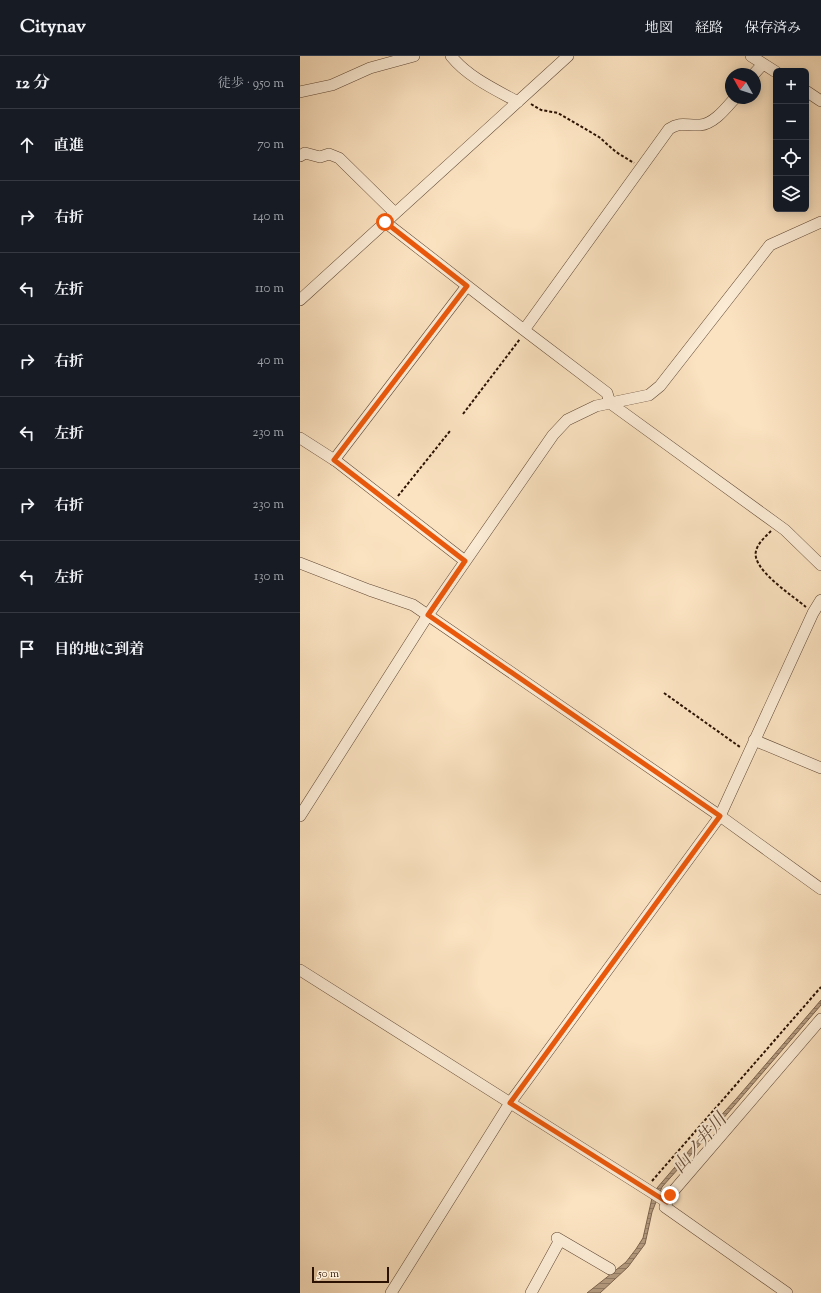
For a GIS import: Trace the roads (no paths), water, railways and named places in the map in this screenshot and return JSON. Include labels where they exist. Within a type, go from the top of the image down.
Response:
[{"type":"street","points":[[300,92],[332,85],[370,68],[414,56]]},
{"type":"street","points":[[451,56],[464,70],[486,84],[519,100]]},
{"type":"street","points":[[300,300],[568,56]]},
{"type":"street","points":[[751,56],[773,70]]},
{"type":"street","points":[[759,68],[763,64]]},
{"type":"street","points":[[809,93],[821,101]]},
{"type":"street","points":[[525,331],[669,129],[675,125],[701,125],[709,122],[729,104]]},
{"type":"street","points":[[300,156],[305,153],[320,157],[329,154],[339,158],[395,212]]},
{"type":"street","points":[[385,222],[525,331],[607,392],[610,403],[785,530],[821,565]]},
{"type":"street","points":[[300,816],[428,615],[552,436],[567,420],[596,406],[649,395],[660,386],[770,245],[821,222]]},
{"type":"street","points":[[334,460],[467,286]]},
{"type":"street","points":[[300,438],[334,460],[465,561]]},
{"type":"street","points":[[300,563],[369,590],[413,605],[720,816],[821,889]]},
{"type":"street","points":[[391,1293],[510,1103],[720,816],[813,613],[821,600]]},
{"type":"street","points":[[754,740],[821,768]]},
{"type":"street","points":[[300,970],[667,1202]]},
{"type":"street","points":[[787,1293],[665,1207],[670,1195],[821,1019]]},
{"type":"street","points":[[531,1293],[558,1239],[610,1269]]},
{"type":"water","name":"山ノ井川","points":[[821,1000],[821,1005],[662,1187],[652,1212],[645,1244],[628,1267],[600,1293],[587,1293],[626,1262],[643,1238],[652,1198],[657,1188]]}]
